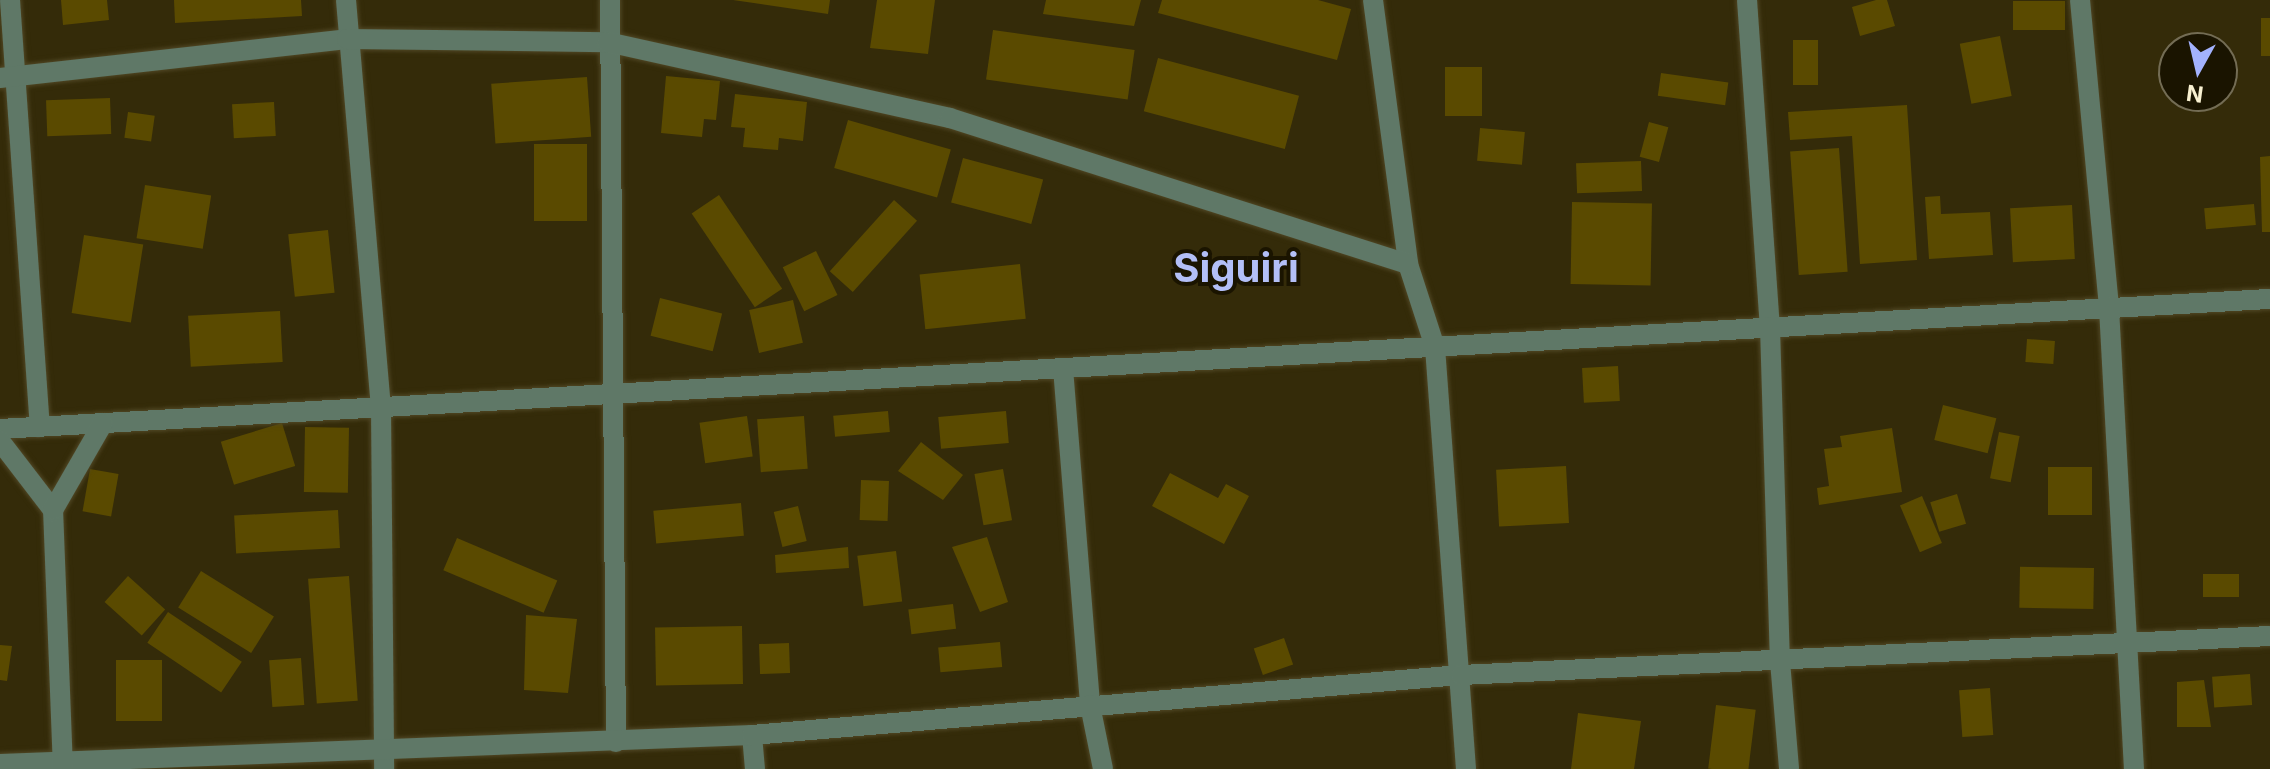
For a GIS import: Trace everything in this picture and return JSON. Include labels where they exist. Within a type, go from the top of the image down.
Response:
[{"type":"street","points":[[10,0],[6,78],[40,427]]},
{"type":"street","points":[[346,0],[381,407],[386,759]]},
{"type":"street","points":[[610,0],[607,42],[616,742]]},
{"type":"street","points":[[1373,0],[1408,264],[1435,347],[1466,769]]},
{"type":"street","points":[[1747,0],[1770,327],[1780,661],[1789,769]]},
{"type":"street","points":[[2080,0],[2109,308],[2134,769]]},
{"type":"street","points":[[6,78],[347,39],[607,42],[950,118],[1408,264]]},
{"type":"street","points":[[0,429],[2270,299]]},
{"type":"street","points":[[1063,368],[1090,705],[1103,769]]},
{"type":"street","points":[[62,764],[53,510],[103,423]]},
{"type":"street","points":[[0,441],[53,510]]},
{"type":"street","points":[[0,764],[386,759],[752,735],[1461,675],[2126,646],[2270,636]]},
{"type":"street","points":[[752,735],[755,769]]},
{"type":"building","points":[[61,0],[107,0],[109,20],[63,25]]},
{"type":"building","points":[[174,0],[301,0],[302,16],[175,23]]},
{"type":"building","points":[[733,0],[830,0],[828,14]]},
{"type":"building","points":[[877,0],[935,0],[928,54],[870,48]]},
{"type":"building","points":[[1046,0],[1141,0],[1134,26],[1043,14]]},
{"type":"building","points":[[1162,0],[1318,0],[1351,9],[1337,60],[1158,13]]},
{"type":"building","points":[[1887,0],[1895,26],[1860,36],[1852,7]]},
{"type":"building","points":[[2013,1],[2065,1],[2065,30],[2013,30]]},
{"type":"building","points":[[2261,18],[2270,18],[2270,56],[2261,56]]},
{"type":"building","points":[[993,30],[1135,50],[1128,99],[986,80]]},
{"type":"building","points":[[2000,36],[2012,96],[1971,104],[1960,44]]},
{"type":"building","points":[[1793,40],[1818,40],[1818,85],[1793,85]]},
{"type":"building","points":[[1158,58],[1299,96],[1285,149],[1144,111]]},
{"type":"building","points":[[1445,67],[1482,67],[1482,116],[1445,116]]},
{"type":"building","points":[[1661,73],[1728,82],[1725,105],[1658,96]]},
{"type":"building","points":[[666,76],[720,81],[716,120],[704,119],[702,137],[661,133]]},
{"type":"building","points":[[587,77],[591,137],[495,144],[491,84]]},
{"type":"building","points":[[735,94],[807,102],[803,141],[779,138],[778,150],[743,147],[745,128],[731,127]]},
{"type":"building","points":[[110,98],[111,134],[47,136],[46,100]]},
{"type":"building","points":[[274,102],[276,136],[234,138],[232,104]]},
{"type":"building","points":[[1907,105],[1917,260],[1860,264],[1852,136],[1790,140],[1788,112]]},
{"type":"building","points":[[128,112],[155,116],[151,142],[124,138]]},
{"type":"building","points":[[848,120],[951,149],[937,198],[834,168]]},
{"type":"building","points":[[1649,122],[1668,127],[1659,162],[1640,157]]},
{"type":"building","points":[[1480,128],[1525,132],[1522,165],[1477,161]]},
{"type":"building","points":[[534,144],[587,144],[587,221],[534,221]]},
{"type":"building","points":[[1839,148],[1848,272],[1799,275],[1790,151]]},
{"type":"building","points":[[2270,156],[2270,232],[2262,232],[2260,157]]},
{"type":"building","points":[[963,158],[1043,179],[1031,224],[951,202]]},
{"type":"building","points":[[1641,161],[1642,191],[1577,193],[1576,163]]},
{"type":"building","points":[[145,185],[211,195],[203,249],[137,238]]},
{"type":"building","points":[[719,195],[782,289],[755,307],[692,213]]},
{"type":"building","points":[[1940,196],[1941,214],[1990,212],[1993,255],[1929,259],[1925,197]]},
{"type":"building","points":[[894,200],[917,221],[853,292],[830,271]]},
{"type":"building","points":[[1572,202],[1652,203],[1651,285],[1571,284]]},
{"type":"building","points":[[2254,204],[2256,225],[2206,229],[2204,208]]},
{"type":"building","points":[[2072,205],[2075,259],[2013,262],[2010,208]]},
{"type":"building","points":[[328,230],[335,293],[295,297],[288,234]]},
{"type":"building","points":[[84,235],[143,244],[131,322],[72,313]]},
{"type":"building","points":[[816,251],[837,295],[804,311],[783,267]]},
{"type":"building","points":[[1020,264],[1026,319],[925,329],[920,275]]},
{"type":"building","points":[[660,298],[722,313],[713,351],[651,336]]},
{"type":"building","points":[[793,300],[803,343],[759,353],[749,310]]},
{"type":"building","points":[[280,311],[283,362],[191,367],[188,316]]},
{"type":"building","points":[[2027,339],[2055,341],[2053,364],[2025,362]]},
{"type":"building","points":[[1618,366],[1620,401],[1584,403],[1582,368]]},
{"type":"building","points":[[1943,405],[1996,418],[1988,453],[1934,440]]},
{"type":"building","points":[[888,411],[890,432],[835,437],[833,416]]},
{"type":"building","points":[[1006,411],[1009,443],[941,449],[938,417]]},
{"type":"building","points":[[747,416],[753,457],[705,463],[699,423]]},
{"type":"building","points":[[804,416],[808,469],[761,472],[757,419]]},
{"type":"building","points":[[282,423],[295,466],[234,485],[221,442]]},
{"type":"building","points":[[305,427],[349,428],[348,493],[304,492]]},
{"type":"building","points":[[1892,428],[1902,492],[1819,505],[1817,488],[1829,486],[1824,449],[1842,447],[1840,436]]},
{"type":"building","points":[[1999,432],[2020,436],[2011,482],[1990,478]]},
{"type":"building","points":[[921,442],[963,475],[943,500],[898,471]]},
{"type":"building","points":[[1566,466],[1569,523],[1499,527],[1496,470]]},
{"type":"building","points":[[2048,467],[2092,467],[2092,515],[2048,515]]},
{"type":"building","points":[[90,469],[119,474],[111,516],[83,511]]},
{"type":"building","points":[[1003,469],[1012,520],[983,525],[974,474]]},
{"type":"building","points":[[1170,473],[1218,498],[1226,484],[1249,496],[1224,544],[1152,506]]},
{"type":"building","points":[[861,480],[889,481],[888,521],[860,520]]},
{"type":"building","points":[[1957,494],[1966,524],[1939,532],[1930,502]]},
{"type":"building","points":[[1922,496],[1942,543],[1920,552],[1900,505]]},
{"type":"building","points":[[741,503],[744,536],[656,544],[653,511]]},
{"type":"building","points":[[798,506],[807,541],[782,547],[774,512]]},
{"type":"building","points":[[338,510],[340,548],[236,553],[234,515]]},
{"type":"building","points":[[987,537],[1008,602],[980,612],[952,547]]},
{"type":"building","points":[[457,538],[557,581],[544,613],[443,570]]},
{"type":"building","points":[[848,547],[849,568],[776,573],[775,555]]},
{"type":"building","points":[[896,551],[902,602],[864,606],[857,556]]},
{"type":"building","points":[[2020,567],[2094,568],[2093,609],[2019,608]]},
{"type":"building","points":[[201,571],[274,617],[251,653],[178,607]]},
{"type":"building","points":[[2203,574],[2239,574],[2239,597],[2203,597]]},
{"type":"building","points":[[128,576],[165,609],[142,635],[105,602]]},
{"type":"building","points":[[349,576],[358,701],[317,704],[308,579]]},
{"type":"building","points":[[953,604],[956,629],[911,634],[908,609]]},
{"type":"building","points":[[168,612],[242,662],[221,692],[147,643]]},
{"type":"building","points":[[526,615],[577,619],[568,693],[524,690]]},
{"type":"building","points":[[742,626],[743,684],[656,686],[655,628]]},
{"type":"building","points":[[1284,638],[1293,664],[1263,675],[1254,648]]},
{"type":"building","points":[[1000,642],[1002,667],[940,672],[938,647]]},
{"type":"building","points":[[789,643],[790,673],[760,674],[759,644]]},
{"type":"building","points":[[0,645],[12,646],[7,681],[0,680]]},
{"type":"building","points":[[301,658],[304,705],[272,707],[269,660]]},
{"type":"building","points":[[116,660],[162,660],[162,721],[116,721]]},
{"type":"building","points":[[2250,674],[2252,705],[2214,708],[2212,677]]},
{"type":"building","points":[[2204,680],[2211,727],[2177,727],[2177,682]]},
{"type":"building","points":[[1990,688],[1993,735],[1962,737],[1959,690]]},
{"type":"building","points":[[1716,705],[1756,710],[1748,769],[1708,769]]},
{"type":"building","points":[[1578,713],[1641,721],[1634,769],[1571,769]]},
{"type":"district","name":"Siguiri","points":[[1236,268]]}]
